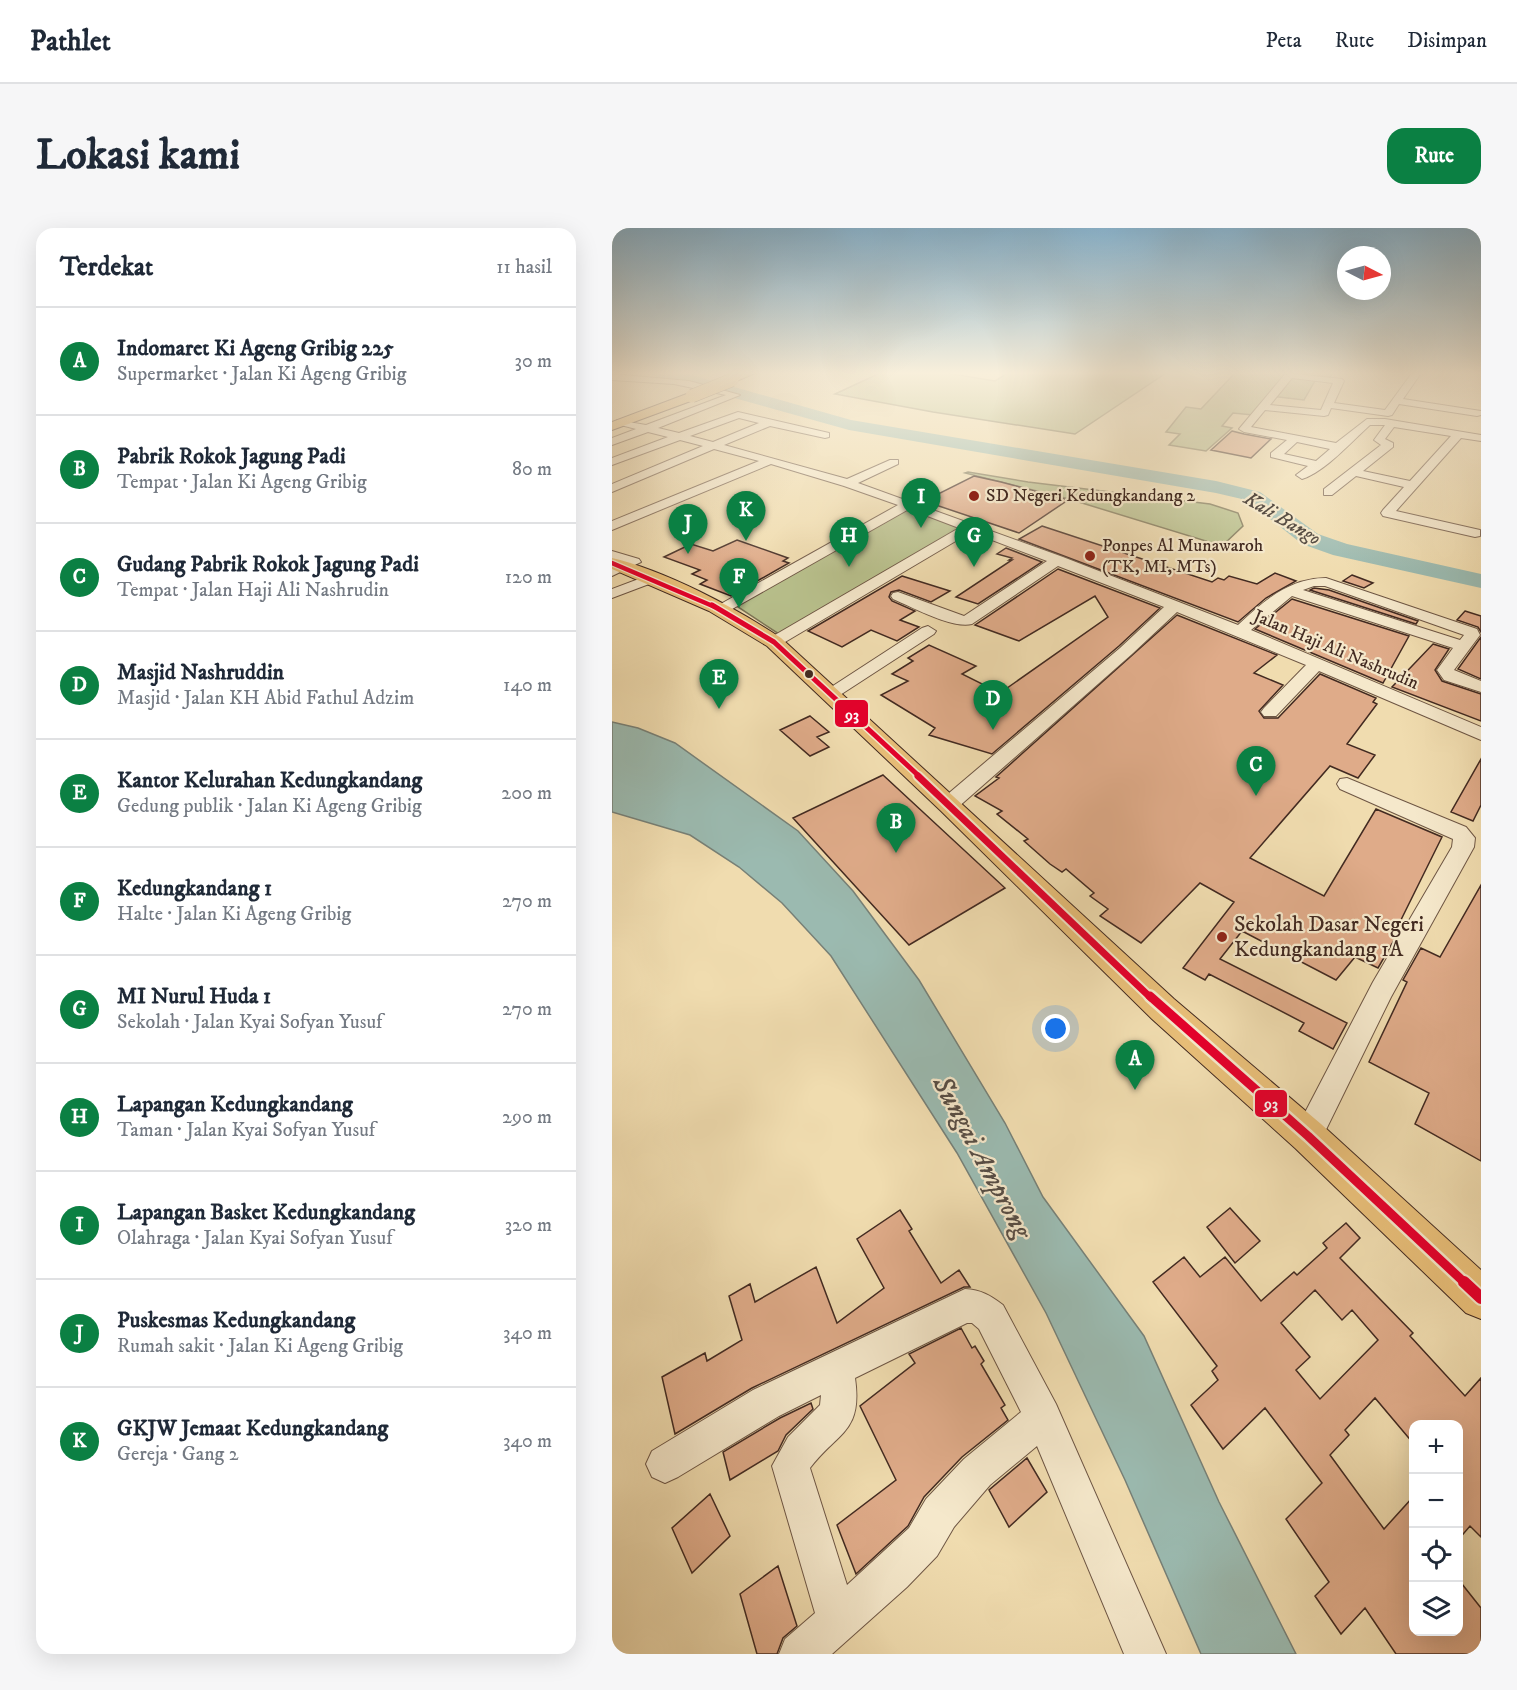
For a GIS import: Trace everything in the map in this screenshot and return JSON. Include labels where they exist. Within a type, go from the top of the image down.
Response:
[{"type":"main road","points":[[612,563],[689,592],[722,609],[774,642],[949,804],[1164,1009],[1308,1136],[1481,1298]]},
{"type":"street","points":[[612,462],[671,440]]},
{"type":"street","name":"Jalan Haji Ali Nashrudin","points":[[688,440],[848,483],[970,527],[1175,605],[1316,664],[1478,727]]},
{"type":"street","points":[[612,488],[730,440]]},
{"type":"street","points":[[1294,440],[1275,455],[1318,465]]},
{"type":"street","points":[[1298,440],[1339,447]]},
{"type":"street","points":[[1302,475],[1318,465],[1345,440]]},
{"type":"street","points":[[1328,492],[1389,445],[1379,440]]},
{"type":"street","points":[[1456,440],[1388,511],[1389,514],[1476,531]]},
{"type":"street","points":[[612,526],[770,460]]},
{"type":"street","points":[[848,483],[894,462]]},
{"type":"street","points":[[1352,472],[1412,485]]},
{"type":"street","points":[[722,609],[908,505]]},
{"type":"street","points":[[774,642],[970,527]]},
{"type":"street","points":[[612,555],[634,562],[612,572]]},
{"type":"street","points":[[898,596],[946,616],[966,621],[1058,560]]},
{"type":"street","points":[[612,594],[652,578]]},
{"type":"street","points":[[1240,631],[1274,601],[1292,591],[1463,646],[1444,670],[1450,676],[1481,687]]},
{"type":"street","points":[[949,804],[1126,651],[1175,605]]},
{"type":"street","points":[[831,693],[928,631]]},
{"type":"street","points":[[1270,712],[1316,664]]},
{"type":"street","points":[[1308,1136],[1342,1063],[1420,920],[1463,848],[1464,838],[1459,832],[1347,784]]},
{"type":"street","points":[[665,1464],[766,1403],[965,1306],[979,1306],[991,1317],[1042,1417],[1145,1654]]},
{"type":"street","points":[[836,1370],[838,1407],[828,1424],[794,1455],[791,1466],[838,1622]]},
{"type":"street","points":[[801,1654],[922,1542],[940,1514],[977,1472],[1042,1417]]},
{"type":"green space","points":[[1174,440],[1219,440],[1206,451],[1169,445]]},
{"type":"green space","points":[[965,473],[1028,482],[1210,504],[1238,513],[1243,526],[1222,546],[1069,499]]},
{"type":"green space","points":[[908,509],[961,528],[779,634],[735,605]]},
{"type":"water","name":"Sungai Amprong","points":[[612,722],[638,728],[675,743],[798,831],[853,891],[919,980],[1005,1123],[1043,1197],[1144,1336],[1219,1502],[1296,1654],[1201,1654],[1125,1480],[1046,1313],[957,1153],[831,956],[782,903],[739,867],[690,835],[612,812]]},
{"type":"building","points":[[1223,440],[1270,440],[1251,458],[1211,450]]},
{"type":"building","name":"SD Negeri Kedungkandang 2","points":[[974,476],[1068,500],[1019,533],[924,501]]},
{"type":"building","points":[[1042,526],[1212,582],[1218,578],[1224,580],[1229,576],[1257,584],[1275,573],[1296,581],[1266,598],[1238,622],[1019,539]]},
{"type":"building","points":[[737,540],[788,558],[783,561],[789,563],[731,596],[700,584],[707,580],[692,574],[700,570],[664,557],[691,544],[713,551]]},
{"type":"building","points":[[1006,548],[1042,562],[978,604],[956,597],[1012,560],[1009,560],[1012,558],[997,554]]},
{"type":"building","points":[[1058,569],[1160,608],[992,754],[929,735],[935,728],[881,695],[908,681],[892,674],[913,661],[908,658],[929,645],[976,666],[962,674],[1000,693],[1108,617],[1095,596],[1019,641],[975,625]]},
{"type":"building","points":[[1352,575],[1373,583],[1364,588],[1343,581]]},
{"type":"building","points":[[902,576],[950,591],[931,602],[899,590],[891,592],[889,597],[892,601],[915,611],[900,620],[919,627],[897,641],[871,630],[842,647],[808,631]]},
{"type":"building","points":[[1314,588],[1329,590],[1418,621],[1416,624],[1310,590]]},
{"type":"building","points":[[1292,599],[1409,636],[1383,683],[1255,629]]},
{"type":"building","points":[[1465,611],[1481,616],[1481,632],[1478,627],[1457,620]]},
{"type":"building","points":[[1177,615],[1277,655],[1254,673],[1283,685],[1259,711],[1264,718],[1278,718],[1320,674],[1376,698],[1373,702],[1377,704],[1347,744],[1375,755],[1358,778],[1330,766],[1250,858],[1324,896],[1376,809],[1442,837],[1393,936],[1396,937],[1378,968],[1355,957],[1336,980],[1242,931],[1220,959],[1347,1023],[1333,1049],[1299,1031],[1304,1023],[1209,974],[1205,980],[1183,968],[1234,902],[1200,883],[1141,943],[1100,916],[1108,909],[1090,896],[1094,893],[1066,869],[1062,872],[1050,864],[1024,841],[1028,839],[997,814],[1002,811],[975,796],[999,778],[996,777]]},
{"type":"building","points":[[1481,637],[1481,679],[1458,669]]},
{"type":"building","points":[[1433,644],[1449,649],[1435,670],[1442,681],[1481,694],[1481,721],[1392,687]]},
{"type":"building","points":[[810,716],[829,732],[817,737],[829,747],[810,756],[780,730]]},
{"type":"building","points":[[1481,759],[1481,805],[1473,821],[1451,812]]},
{"type":"building","points":[[883,775],[1005,888],[909,945],[793,818]]},
{"type":"building","points":[[1481,885],[1481,1161],[1415,1124],[1429,1093],[1369,1062],[1407,982],[1403,980],[1421,948],[1440,957]]},
{"type":"building","points":[[1230,1208],[1260,1241],[1235,1263],[1207,1227]]},
{"type":"building","points":[[900,1210],[912,1229],[909,1231],[941,1283],[959,1270],[970,1287],[964,1287],[752,1388],[675,1434],[662,1377],[705,1353],[707,1361],[742,1340],[729,1296],[750,1284],[755,1302],[816,1267],[837,1323],[884,1288],[857,1239]]},
{"type":"building","points":[[1346,1223],[1360,1238],[1340,1258],[1413,1333],[1410,1336],[1465,1396],[1481,1378],[1481,1537],[1470,1526],[1463,1534],[1463,1420],[1409,1420],[1409,1438],[1375,1398],[1345,1430],[1349,1435],[1330,1455],[1384,1529],[1409,1501],[1409,1636],[1463,1636],[1463,1585],[1481,1608],[1481,1654],[1396,1654],[1365,1608],[1341,1634],[1315,1596],[1329,1582],[1286,1519],[1322,1483],[1265,1408],[1223,1449],[1191,1405],[1218,1380],[1212,1371],[1217,1366],[1153,1282],[1184,1257],[1200,1277],[1225,1257],[1261,1301],[1294,1272],[1297,1275],[1327,1248],[1323,1243]],"holes":[[[1315,1290],[1342,1320],[1352,1310],[1378,1340],[1320,1399],[1296,1370],[1310,1357],[1281,1323]]]},
{"type":"building","points":[[961,1328],[972,1348],[975,1346],[984,1361],[981,1364],[1005,1405],[1001,1408],[1008,1420],[962,1457],[924,1497],[908,1526],[856,1574],[837,1525],[896,1480],[860,1406],[915,1363],[909,1354]]},
{"type":"building","points":[[811,1403],[813,1409],[786,1435],[778,1451],[730,1480],[723,1452],[780,1418]]},
{"type":"building","points":[[1027,1458],[1047,1492],[1009,1527],[989,1490]]},
{"type":"building","points":[[710,1494],[730,1536],[692,1573],[672,1528]]},
{"type":"building","points":[[778,1566],[797,1626],[783,1638],[777,1654],[757,1654],[740,1594]]},
{"type":"waterway","name":"Kali Bango","points":[[935,440],[1216,487],[1253,496],[1310,539],[1341,550],[1481,581]]},
{"type":"transit line","name":"93","points":[[612,563],[715,607],[774,642],[949,804],[1163,1009],[1308,1136],[1481,1298]]},
{"type":"place","name":"SD Negeri Kedungkandang 2","points":[[974,496]]},
{"type":"place","name":"Lapangan Basket Kedungkandang","points":[[921,528]]},
{"type":"place","name":"GKJW Jemaat Kedungkandang","points":[[746,541]]},
{"type":"place","name":"Puskesmas Kedungkandang","points":[[688,554]]},
{"type":"place","name":"Ponpes Al Munawaroh (TK, MI, MTs)","points":[[1090,556]]},
{"type":"place","name":"Lapangan Kedungkandang","points":[[849,567]]},
{"type":"place","name":"MI Nurul Huda 1","points":[[974,567]]},
{"type":"place","name":"Kedungkandang 1","points":[[739,608]]},
{"type":"place","name":"Kantor Kelurahan Kedungkandang","points":[[719,709]]},
{"type":"place","name":"Masjid Nashruddin","points":[[993,730]]},
{"type":"place","name":"Gudang Pabrik Rokok Jagung Padi","points":[[1256,796]]},
{"type":"place","name":"Pabrik Rokok Jagung Padi","points":[[896,853]]},
{"type":"place","name":"Sekolah Dasar Negeri Kedungkandang 1A","points":[[1222,937]]},
{"type":"place","name":"Indomaret Ki Ageng Gribig 225","points":[[1135,1090]]}]
